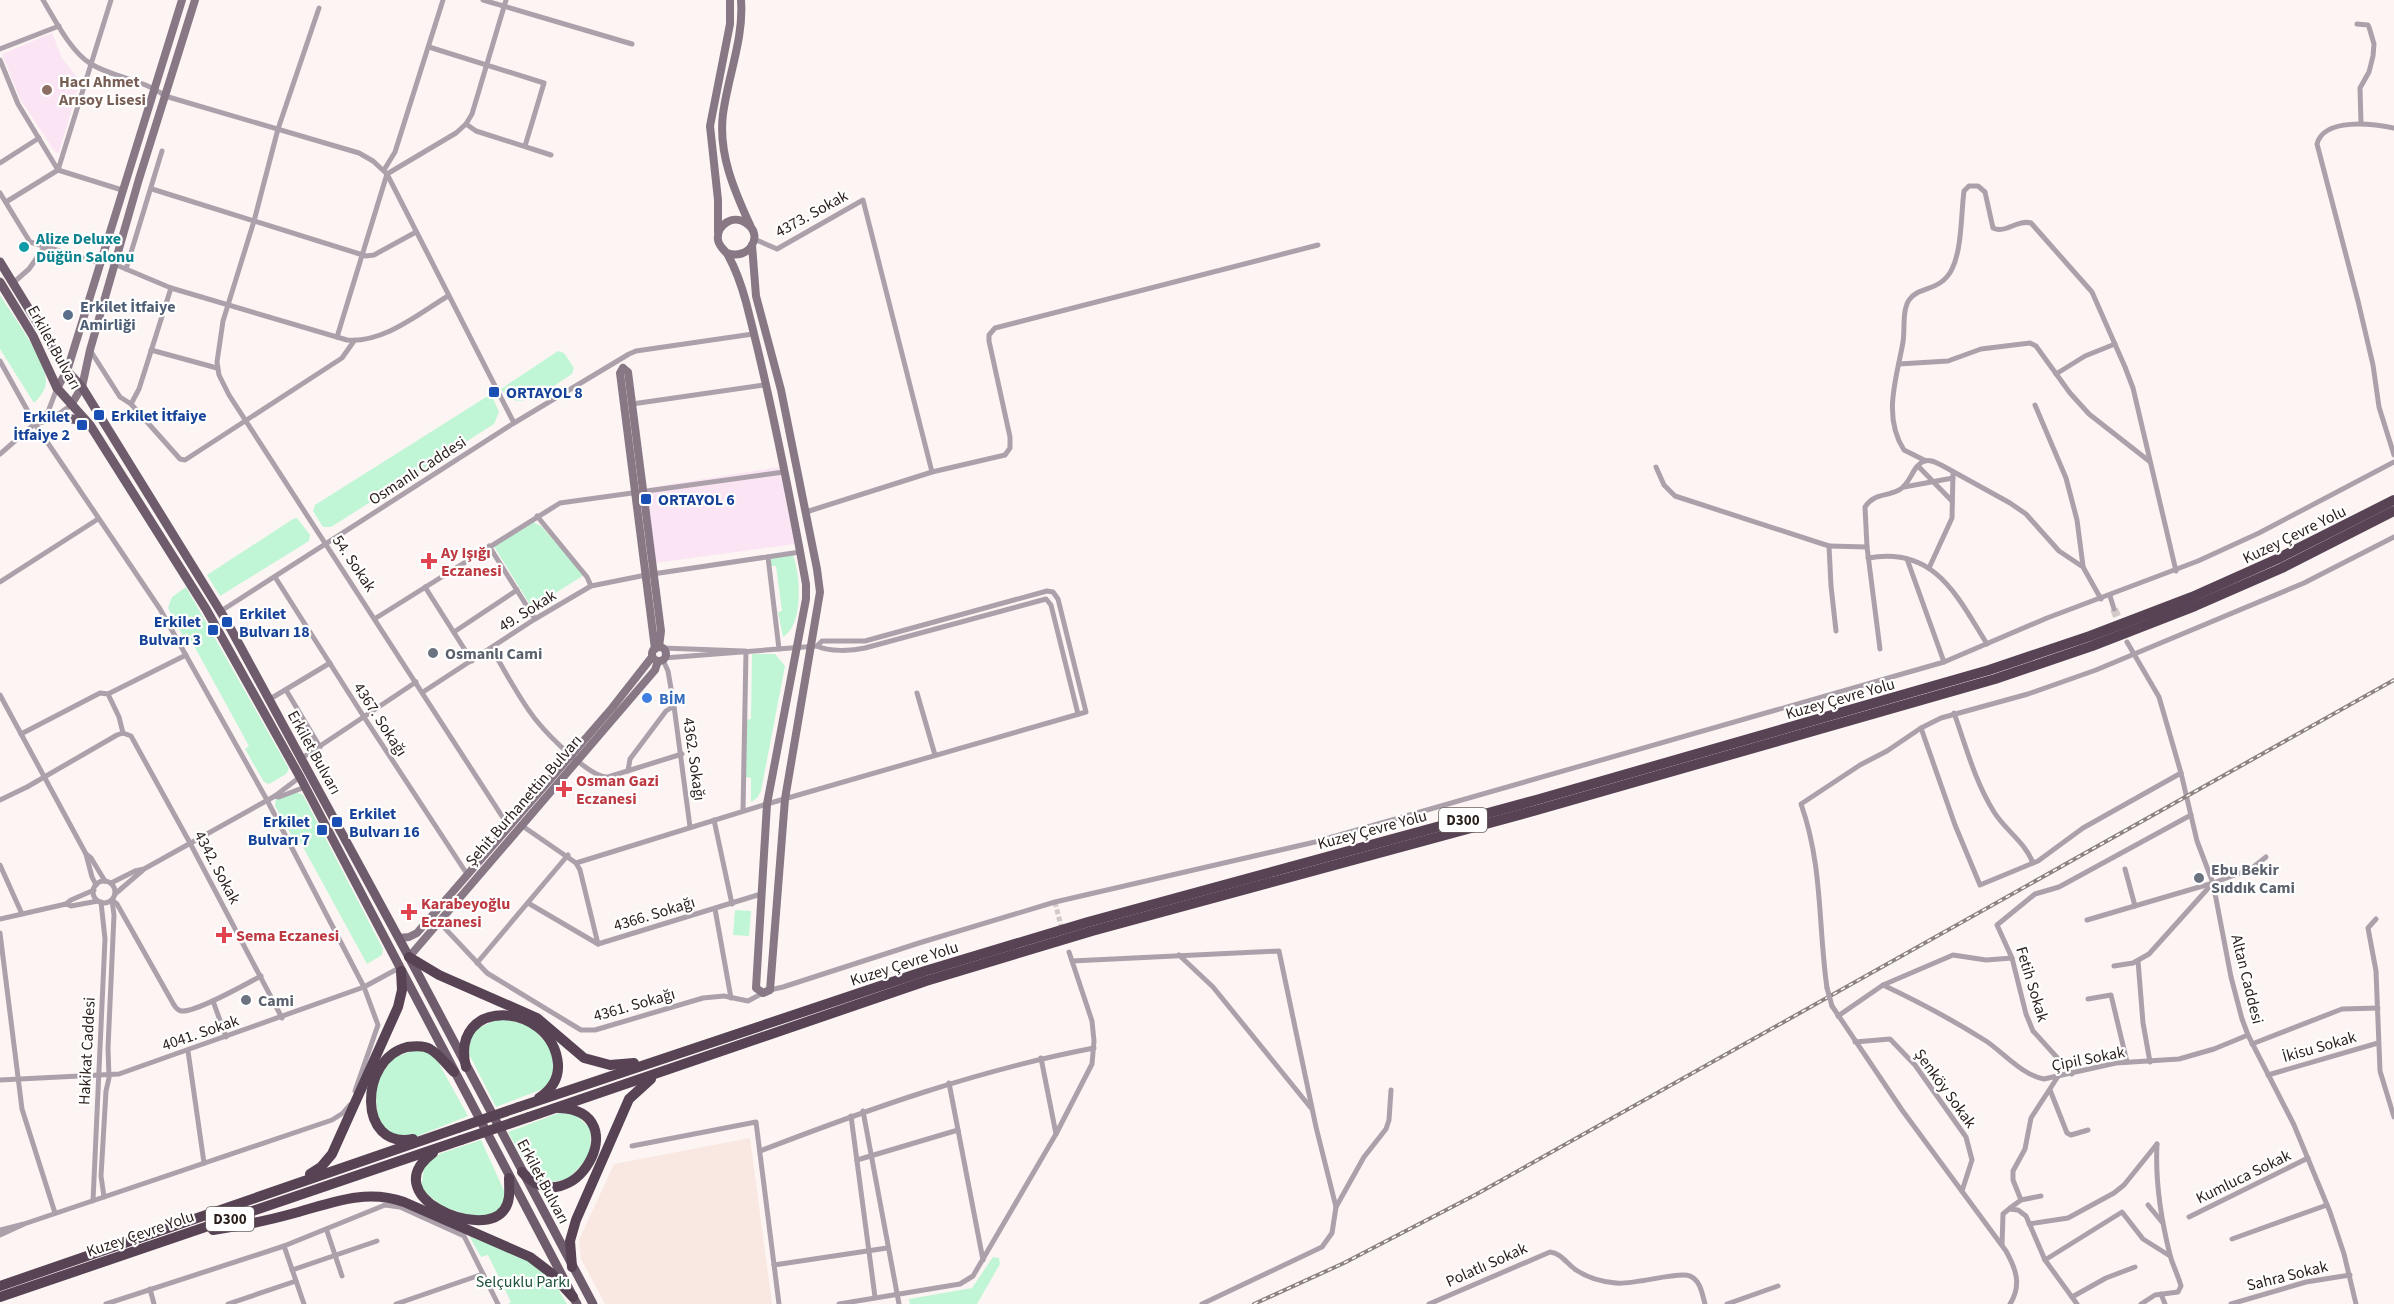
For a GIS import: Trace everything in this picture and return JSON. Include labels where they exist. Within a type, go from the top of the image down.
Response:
[{"type":"highway","name":"Kuzey Çevre Yolu","points":[[0,1286],[519,1107],[926,971],[1077,925],[1547,797],[1989,670],[2090,636],[2192,597],[2277,560],[2394,500]]},
{"type":"highway","name":"Kuzey Çevre Yolu","points":[[0,1297],[926,981],[1092,931],[1548,807],[1995,679],[2092,646],[2195,606],[2282,568],[2394,511]]},
{"type":"highway","points":[[409,957],[439,975],[537,1018],[575,1052],[590,1060],[603,1064],[621,1065],[676,1054]]},
{"type":"highway","points":[[228,1207],[250,1195],[309,1174],[329,1159],[396,1014],[402,990],[400,970]]},
{"type":"highway","points":[[466,1067],[465,1040],[480,1020],[508,1015],[521,1018],[537,1026],[554,1048],[558,1075],[548,1092],[519,1107]]},
{"type":"highway","points":[[440,1134],[402,1141],[387,1136],[378,1126],[372,1112],[372,1084],[378,1070],[387,1059],[399,1050],[409,1047],[418,1046],[431,1050],[454,1072]]},
{"type":"highway","points":[[572,1267],[570,1247],[573,1227],[629,1099],[638,1089],[662,1071]]},
{"type":"highway","points":[[522,1172],[529,1179],[541,1185],[558,1186],[580,1174],[594,1156],[596,1136],[588,1119],[571,1110],[550,1110]]},
{"type":"highway","points":[[441,1147],[423,1160],[415,1176],[420,1194],[436,1207],[465,1219],[482,1221],[494,1218],[501,1214],[508,1204],[509,1178]]},
{"type":"highway","points":[[189,1233],[266,1220],[349,1197],[383,1196],[410,1204],[530,1257],[551,1273],[575,1300]]},
{"type":"main road","name":"Erkilet Bulvarı","points":[[0,262],[67,371],[82,387],[221,611],[399,938],[593,1304]]},
{"type":"main road","name":"Erkilet Bulvarı","points":[[0,282],[33,336],[57,388],[85,421],[206,609],[300,777],[575,1300]]},
{"type":"main road","points":[[52,419],[66,418],[85,421]]},
{"type":"street","points":[[43,0],[68,41],[90,64],[154,88],[165,96],[359,153],[374,161],[385,172],[514,423]]},
{"type":"street","points":[[6,202],[58,170],[111,0]]},
{"type":"street","points":[[0,454],[48,412],[57,388],[67,371],[182,0]]},
{"type":"street","points":[[35,424],[52,419],[71,405],[82,387],[114,264],[195,0]]},
{"type":"street","points":[[337,337],[385,172],[395,152],[443,0]]},
{"type":"street","points":[[483,0],[505,3],[632,44]]},
{"type":"street","points":[[730,0],[729,24],[710,126],[718,200],[719,245],[727,253],[745,300],[784,472],[806,584],[806,599],[767,804],[756,988],[766,991],[785,799],[814,646],[820,591],[781,390],[756,296],[751,228],[728,173],[723,142],[723,115],[739,31],[741,0]]},
{"type":"street","points":[[385,172],[456,133],[466,124],[505,3]]},
{"type":"street","name":"54. Sokak","points":[[319,8],[278,129],[254,221],[228,305],[217,356],[218,368],[225,387],[246,421],[509,826]]},
{"type":"street","points":[[2357,24],[2368,25],[2374,50],[2371,68],[2360,88],[2361,123]]},
{"type":"street","points":[[0,49],[59,26]]},
{"type":"street","points":[[429,47],[544,83],[525,146]]},
{"type":"street","points":[[0,60],[18,104],[58,170],[123,190]]},
{"type":"street","points":[[2394,128],[2361,123],[2325,132],[2319,137],[2317,148],[2358,301],[2373,365],[2379,407],[2394,455]]},
{"type":"street","points":[[466,124],[476,131],[551,155]]},
{"type":"street","points":[[0,163],[39,138]]},
{"type":"street","points":[[126,269],[162,151]]},
{"type":"street","points":[[2083,567],[2059,551],[2038,526],[2018,508],[1953,475],[1934,461],[1926,461],[1906,453],[1901,447],[1896,430],[1892,399],[1907,304],[1913,296],[1942,282],[1951,272],[1957,255],[1964,191],[1971,186],[1978,186],[1984,190],[1992,226],[1995,229],[2002,230],[2023,221],[2033,224],[2092,292],[2133,388],[2176,571]]},
{"type":"street","points":[[152,189],[362,255],[374,255],[416,232]]},
{"type":"street","points":[[0,193],[30,242],[100,263]]},
{"type":"street","name":"4373. Sokak","points":[[753,242],[777,249],[862,200],[932,472]]},
{"type":"street","points":[[718,233],[730,220],[742,221],[751,228]]},
{"type":"street","points":[[727,253],[744,254],[753,242]]},
{"type":"street","points":[[806,512],[932,472],[1003,457],[1009,450],[1009,431],[989,341],[989,335],[995,328],[1318,245]]},
{"type":"street","points":[[13,283],[29,268],[45,246]]},
{"type":"street","points":[[114,264],[171,288],[354,341],[383,334],[448,296]]},
{"type":"street","points":[[131,404],[139,389],[171,288]]},
{"type":"street","name":"Osmanlı Caddesi","points":[[221,611],[514,423],[622,364],[636,351],[753,334]]},
{"type":"street","points":[[90,350],[120,397],[131,404],[180,459],[184,460],[342,358],[354,341]]},
{"type":"street","points":[[1899,363],[1948,362],[1981,349],[2026,342],[2036,346],[2070,393],[2096,421],[2149,461]]},
{"type":"street","points":[[2056,374],[2085,356],[2115,344]]},
{"type":"street","points":[[152,350],[218,368]]},
{"type":"street","points":[[0,361],[35,424],[160,609],[267,800],[378,1018],[378,1029],[346,1110],[336,1118],[55,1213],[0,1235]]},
{"type":"street","points":[[622,364],[628,372],[650,574],[661,631],[659,654]]},
{"type":"street","points":[[622,364],[620,373],[640,492]]},
{"type":"street","points":[[632,404],[764,385]]},
{"type":"street","points":[[2035,405],[2060,459],[2066,478],[2077,520],[2083,567],[2102,599]]},
{"type":"street","points":[[1880,650],[1867,547],[1867,504],[1875,497],[1899,490],[1918,466],[1926,461]]},
{"type":"street","name":"4361. Sokağı","points":[[439,922],[487,974],[576,1028],[585,1031],[604,1028],[703,998],[731,998],[748,1001],[766,991],[1055,902],[1315,842],[1944,662],[2176,571],[2259,533],[2394,462]]},
{"type":"street","points":[[1918,466],[1952,501]]},
{"type":"street","points":[[1656,467],[1664,485],[1675,496],[1829,546],[1867,547]]},
{"type":"street","points":[[376,618],[553,506],[568,501],[784,472]]},
{"type":"street","points":[[1903,487],[1934,482],[1953,475]]},
{"type":"street","points":[[1929,568],[1950,522],[1953,475]]},
{"type":"street","points":[[537,516],[591,586]]},
{"type":"street","points":[[0,582],[99,519]]},
{"type":"street","points":[[2010,1304],[2016,1294],[2017,1276],[2011,1259],[1902,1110],[1832,1006],[1825,974],[1817,865],[1810,827],[1802,804],[1860,765],[1921,729],[1954,713],[2053,686],[2134,654],[2304,583],[2394,537]]},
{"type":"street","points":[[489,546],[535,619]]},
{"type":"street","points":[[1829,546],[1836,631]]},
{"type":"street","name":"49. Sokak","points":[[423,692],[535,619],[591,586],[650,574],[800,552]]},
{"type":"street","points":[[768,556],[779,649]]},
{"type":"street","points":[[1868,558],[1890,556],[1907,559],[1929,568],[1956,593],[1987,644]]},
{"type":"street","points":[[1907,559],[1944,662]]},
{"type":"street","name":"4367. Sokağı","points":[[275,577],[467,874]]},
{"type":"street","points":[[425,587],[472,661]]},
{"type":"street","points":[[454,632],[517,590]]},
{"type":"street","points":[[576,863],[743,811],[1086,711],[1058,599],[1053,592],[1044,591],[865,641],[822,641],[814,646]]},
{"type":"street","points":[[1048,601],[1053,592]]},
{"type":"street","points":[[2110,596],[2115,609]]},
{"type":"street","points":[[659,654],[814,646],[839,649],[865,648],[1041,599],[1048,601],[1051,605],[1078,714]]},
{"type":"street","name":"Altan Caddesi","points":[[2127,642],[2159,697],[2197,841],[2213,883],[2232,983],[2248,1035],[2294,1125],[2327,1205],[2350,1275],[2356,1304]]},
{"type":"street","points":[[491,648],[536,720],[574,758],[600,777],[608,777],[682,754]]},
{"type":"street","points":[[659,654],[734,654],[746,651]]},
{"type":"street","points":[[743,811],[746,651]]},
{"type":"street","name":"4362. Sokağı","points":[[659,654],[668,671],[682,754],[690,827]]},
{"type":"street","name":"Şehit Burhanettin Bulvarı","points":[[409,957],[521,825],[659,654]]},
{"type":"street","points":[[21,734],[98,693],[108,694],[186,655]]},
{"type":"street","points":[[270,699],[330,663]]},
{"type":"street","points":[[302,758],[416,682]]},
{"type":"street","points":[[286,690],[320,747]]},
{"type":"street","points":[[917,693],[935,755]]},
{"type":"street","name":"4342. Sokak","points":[[108,694],[124,734],[131,736],[282,1018]]},
{"type":"street","points":[[0,695],[86,855],[95,887],[94,896],[99,902]]},
{"type":"street","points":[[628,771],[630,759],[666,711],[674,706]]},
{"type":"street","points":[[1954,713],[1989,802],[2010,832],[2024,845],[2033,863]]},
{"type":"street","points":[[1921,729],[1955,825],[1980,885],[2033,863],[2083,828],[2181,774]]},
{"type":"street","points":[[0,800],[124,734]]},
{"type":"street","name":"Şehit Burhanettin Bulvarı","points":[[399,938],[417,933],[509,826],[574,758]]},
{"type":"street","points":[[66,904],[71,906],[107,903],[144,869],[275,796],[300,777]]},
{"type":"street","points":[[275,796],[279,797],[305,787]]},
{"type":"street","name":"Fetih Sokak","points":[[2072,1074],[2033,1031],[2026,1014],[2012,958],[1997,925],[2035,894],[2059,887],[2191,815]]},
{"type":"street","points":[[714,820],[732,903]]},
{"type":"street","points":[[509,826],[521,825],[568,855],[576,863],[580,870],[598,944]]},
{"type":"street","points":[[86,855],[91,858],[114,888],[117,904],[175,1007],[185,1011],[213,1001],[261,976]]},
{"type":"street","points":[[477,963],[568,855]]},
{"type":"street","points":[[2087,920],[2213,883],[2251,869],[2266,857]]},
{"type":"street","points":[[0,866],[22,914]]},
{"type":"street","points":[[0,919],[66,904],[95,887],[144,869]]},
{"type":"street","points":[[2125,869],[2135,906]]},
{"type":"street","points":[[2114,966],[2138,961],[2154,950],[2213,883]]},
{"type":"street","name":"4366. Sokağı","points":[[528,903],[598,944],[761,894]]},
{"type":"street","name":"Hakikat Caddesi","points":[[104,1197],[101,1176],[109,1074],[114,897]]},
{"type":"street","name":"Hakikat Caddesi","points":[[93,1201],[105,939],[99,902]]},
{"type":"street","points":[[715,909],[731,998]]},
{"type":"street","points":[[2376,919],[2368,928],[2375,964],[2380,1071],[2394,1117]]},
{"type":"street","points":[[0,933],[22,1108],[55,1213]]},
{"type":"street","points":[[1072,961],[1280,951],[1312,1108],[1336,1207]]},
{"type":"street","points":[[839,1304],[964,1283],[973,1276],[1056,1134],[1089,1072],[1094,1048],[1092,1021],[1069,952]]},
{"type":"street","points":[[1179,955],[1213,987],[1312,1108]]},
{"type":"street","points":[[1838,1016],[1883,985],[1953,955],[1986,960],[2012,958]]},
{"type":"street","points":[[2138,961],[2143,1023],[2150,1062]]},
{"type":"street","name":"4041. Sokak","points":[[0,1080],[119,1074],[282,1018],[364,987],[400,970]]},
{"type":"street","name":"Çipil Sokak","points":[[1883,985],[1966,1029],[2032,1076],[2044,1079],[2109,1064],[2150,1062],[2191,1056],[2248,1035]]},
{"type":"street","points":[[2088,999],[2111,995],[2127,1062]]},
{"type":"street","points":[[213,1001],[226,1037]]},
{"type":"street","points":[[2252,1044],[2342,1009],[2378,1008]]},
{"type":"street","name":"Şenköy Sokak","points":[[1855,1042],[1890,1040],[1915,1065],[1959,1123],[1972,1156],[1971,1169],[1962,1191]]},
{"type":"street","name":"İkisu Sokak","points":[[2268,1075],[2378,1043]]},
{"type":"street","points":[[760,1151],[863,1111],[949,1083],[1041,1058],[1094,1048]]},
{"type":"street","points":[[188,1050],[204,1163]]},
{"type":"street","points":[[1041,1058],[1056,1134]]},
{"type":"street","points":[[2021,1200],[2013,1180],[2013,1171],[2025,1149],[2031,1118],[2056,1078]]},
{"type":"street","points":[[949,1083],[983,1260]]},
{"type":"street","points":[[1202,1304],[1322,1247],[1332,1233],[1336,1207],[1364,1157],[1386,1129],[1389,1120],[1391,1090]]},
{"type":"street","points":[[2050,1090],[2067,1133],[2071,1135],[2088,1130]]},
{"type":"street","points":[[863,1111],[899,1304]]},
{"type":"street","points":[[851,1116],[875,1298]]},
{"type":"street","points":[[632,1146],[756,1122],[779,1304]]},
{"type":"street","points":[[857,1160],[958,1130]]},
{"type":"street","points":[[2029,1224],[2068,1218],[2114,1193],[2124,1185],[2157,1144],[2157,1169],[2163,1223],[2180,1288],[2178,1292],[2155,1295],[2141,1304]]},
{"type":"street","name":"Kumluca Sokak","points":[[2189,1217],[2308,1158]]},
{"type":"street","points":[[2002,1245],[2002,1216],[2021,1200],[2042,1196]]},
{"type":"street","points":[[106,1304],[327,1231],[385,1205],[395,1206],[461,1234],[468,1242],[498,1304]]},
{"type":"street","points":[[2148,1205],[2163,1223]]},
{"type":"street","points":[[2232,1239],[2327,1205]]},
{"type":"street","points":[[2007,1210],[2020,1211],[2026,1216],[2045,1260],[2077,1304]]},
{"type":"street","points":[[2045,1260],[2122,1212],[2143,1239],[2170,1256]]},
{"type":"street","points":[[0,1230],[24,1224]]},
{"type":"street","points":[[327,1231],[342,1276]]},
{"type":"street","points":[[292,1270],[377,1241]]},
{"type":"street","points":[[284,1246],[304,1304]]},
{"type":"street","points":[[774,1265],[887,1248]]},
{"type":"street","name":"Polatlı Sokak","points":[[1429,1304],[1550,1252],[1557,1253],[1585,1275],[1606,1282],[1633,1284],[1688,1275],[1699,1283],[1705,1304]]},
{"type":"street","points":[[2072,1297],[2106,1278],[2135,1267]]},
{"type":"street","points":[[396,1304],[483,1274]]},
{"type":"street","name":"Sahra Sokak","points":[[2231,1304],[2306,1282],[2350,1275]]},
{"type":"street","points":[[228,1304],[296,1281]]},
{"type":"street","points":[[1727,1304],[1778,1286]]},
{"type":"street","points":[[150,1289],[154,1304]]},
{"type":"street","points":[[2161,1294],[2165,1304]]},
{"type":"shaded area","name":"Hacı Ahmet Arısoy Lisesi","points":[[52,33],[62,58],[80,81],[59,153],[56,153],[20,99],[2,54]]},
{"type":"shaded area","points":[[780,467],[795,544],[655,563],[646,488]]},
{"type":"shaded area","points":[[750,1138],[772,1304],[605,1304],[581,1259],[579,1240],[614,1164]]},
{"type":"green space","points":[[0,295],[35,351],[45,374],[44,389],[34,403],[0,349]]},
{"type":"green space","points":[[558,351],[564,353],[574,368],[572,374],[545,392],[536,397],[517,401],[508,397],[501,389]]},
{"type":"green space","points":[[491,394],[499,412],[494,424],[331,527],[323,527],[313,511],[315,505]]},
{"type":"green space","points":[[297,518],[310,535],[309,541],[220,596],[207,575]]},
{"type":"green space","points":[[529,520],[541,526],[584,575],[532,608],[492,543]]},
{"type":"green space","points":[[792,553],[799,585],[799,598],[795,622],[783,637],[778,612],[782,611],[776,566],[771,566],[770,555]]},
{"type":"green space","points":[[186,587],[289,769],[286,774],[269,784],[264,782],[245,749],[249,746],[187,633],[184,638],[168,608],[172,597]]},
{"type":"green space","points":[[752,654],[775,654],[785,666],[761,791],[751,802],[751,778],[746,777],[746,720],[751,719]]},
{"type":"green space","points":[[294,791],[303,795],[383,949],[382,955],[367,964],[297,836],[293,838],[275,806],[276,798]]},
{"type":"green space","points":[[735,910],[751,911],[749,936],[733,935]]},
{"type":"green space","points":[[500,1018],[531,1026],[551,1049],[554,1074],[545,1088],[496,1107],[468,1049],[472,1031]]},
{"type":"green space","points":[[414,1050],[427,1052],[437,1060],[468,1116],[415,1137],[392,1135],[378,1120],[375,1085],[391,1059]]},
{"type":"green space","points":[[559,1113],[576,1115],[591,1129],[590,1156],[568,1179],[546,1183],[532,1175],[508,1132]]},
{"type":"green space","points":[[481,1140],[505,1193],[505,1201],[498,1212],[477,1218],[443,1207],[421,1189],[425,1162],[442,1153]]},
{"type":"green space","name":"Selçuklu Parkı","points":[[469,1236],[531,1260],[555,1284],[567,1304],[508,1304],[511,1302],[488,1255],[481,1257]]},
{"type":"green space","points":[[993,1257],[999,1258],[1000,1264],[977,1304],[910,1304],[909,1299],[972,1288]]},
{"type":"tunnel","points":[[2114,609],[2122,628]]},
{"type":"tunnel","points":[[1055,902],[1062,930]]},
{"type":"railway","points":[[1254,1304],[1344,1263],[1475,1195],[2394,680]]},
{"type":"place","name":"Hacı Ahmet Arısoy Lisesi","points":[[47,90]]},
{"type":"place","name":"Alize Deluxe Düğün Salonu","points":[[24,247]]},
{"type":"place","name":"Erkilet İtfaiye Amirliği","points":[[68,315]]},
{"type":"place","name":"ORTAYOL 8","points":[[494,392]]},
{"type":"place","name":"Erkilet İtfaiye","points":[[99,415]]},
{"type":"place","name":"Erkilet İtfaiye 2","points":[[82,425]]},
{"type":"place","name":"ORTAYOL 6","points":[[646,499]]},
{"type":"place","name":"Ay Işığı Eczanesi","points":[[429,561]]},
{"type":"place","name":"Erkilet Bulvarı 18","points":[[227,622]]},
{"type":"place","name":"Erkilet Bulvarı 3","points":[[213,630]]},
{"type":"place","name":"Osmanlı Cami","points":[[433,653]]},
{"type":"place","name":"BİM","points":[[647,698]]},
{"type":"place","name":"Osman Gazi Eczanesi","points":[[564,789]]},
{"type":"place","name":"Erkilet Bulvarı 16","points":[[337,822]]},
{"type":"place","name":"Erkilet Bulvarı 7","points":[[322,830]]},
{"type":"place","name":"Ebu Bekir Sıddık Cami","points":[[2199,878]]},
{"type":"place","name":"Karabeyoğlu Eczanesi","points":[[409,912]]},
{"type":"place","name":"Sema Eczanesi","points":[[224,935]]},
{"type":"place","name":"Cami","points":[[246,1000]]}]
